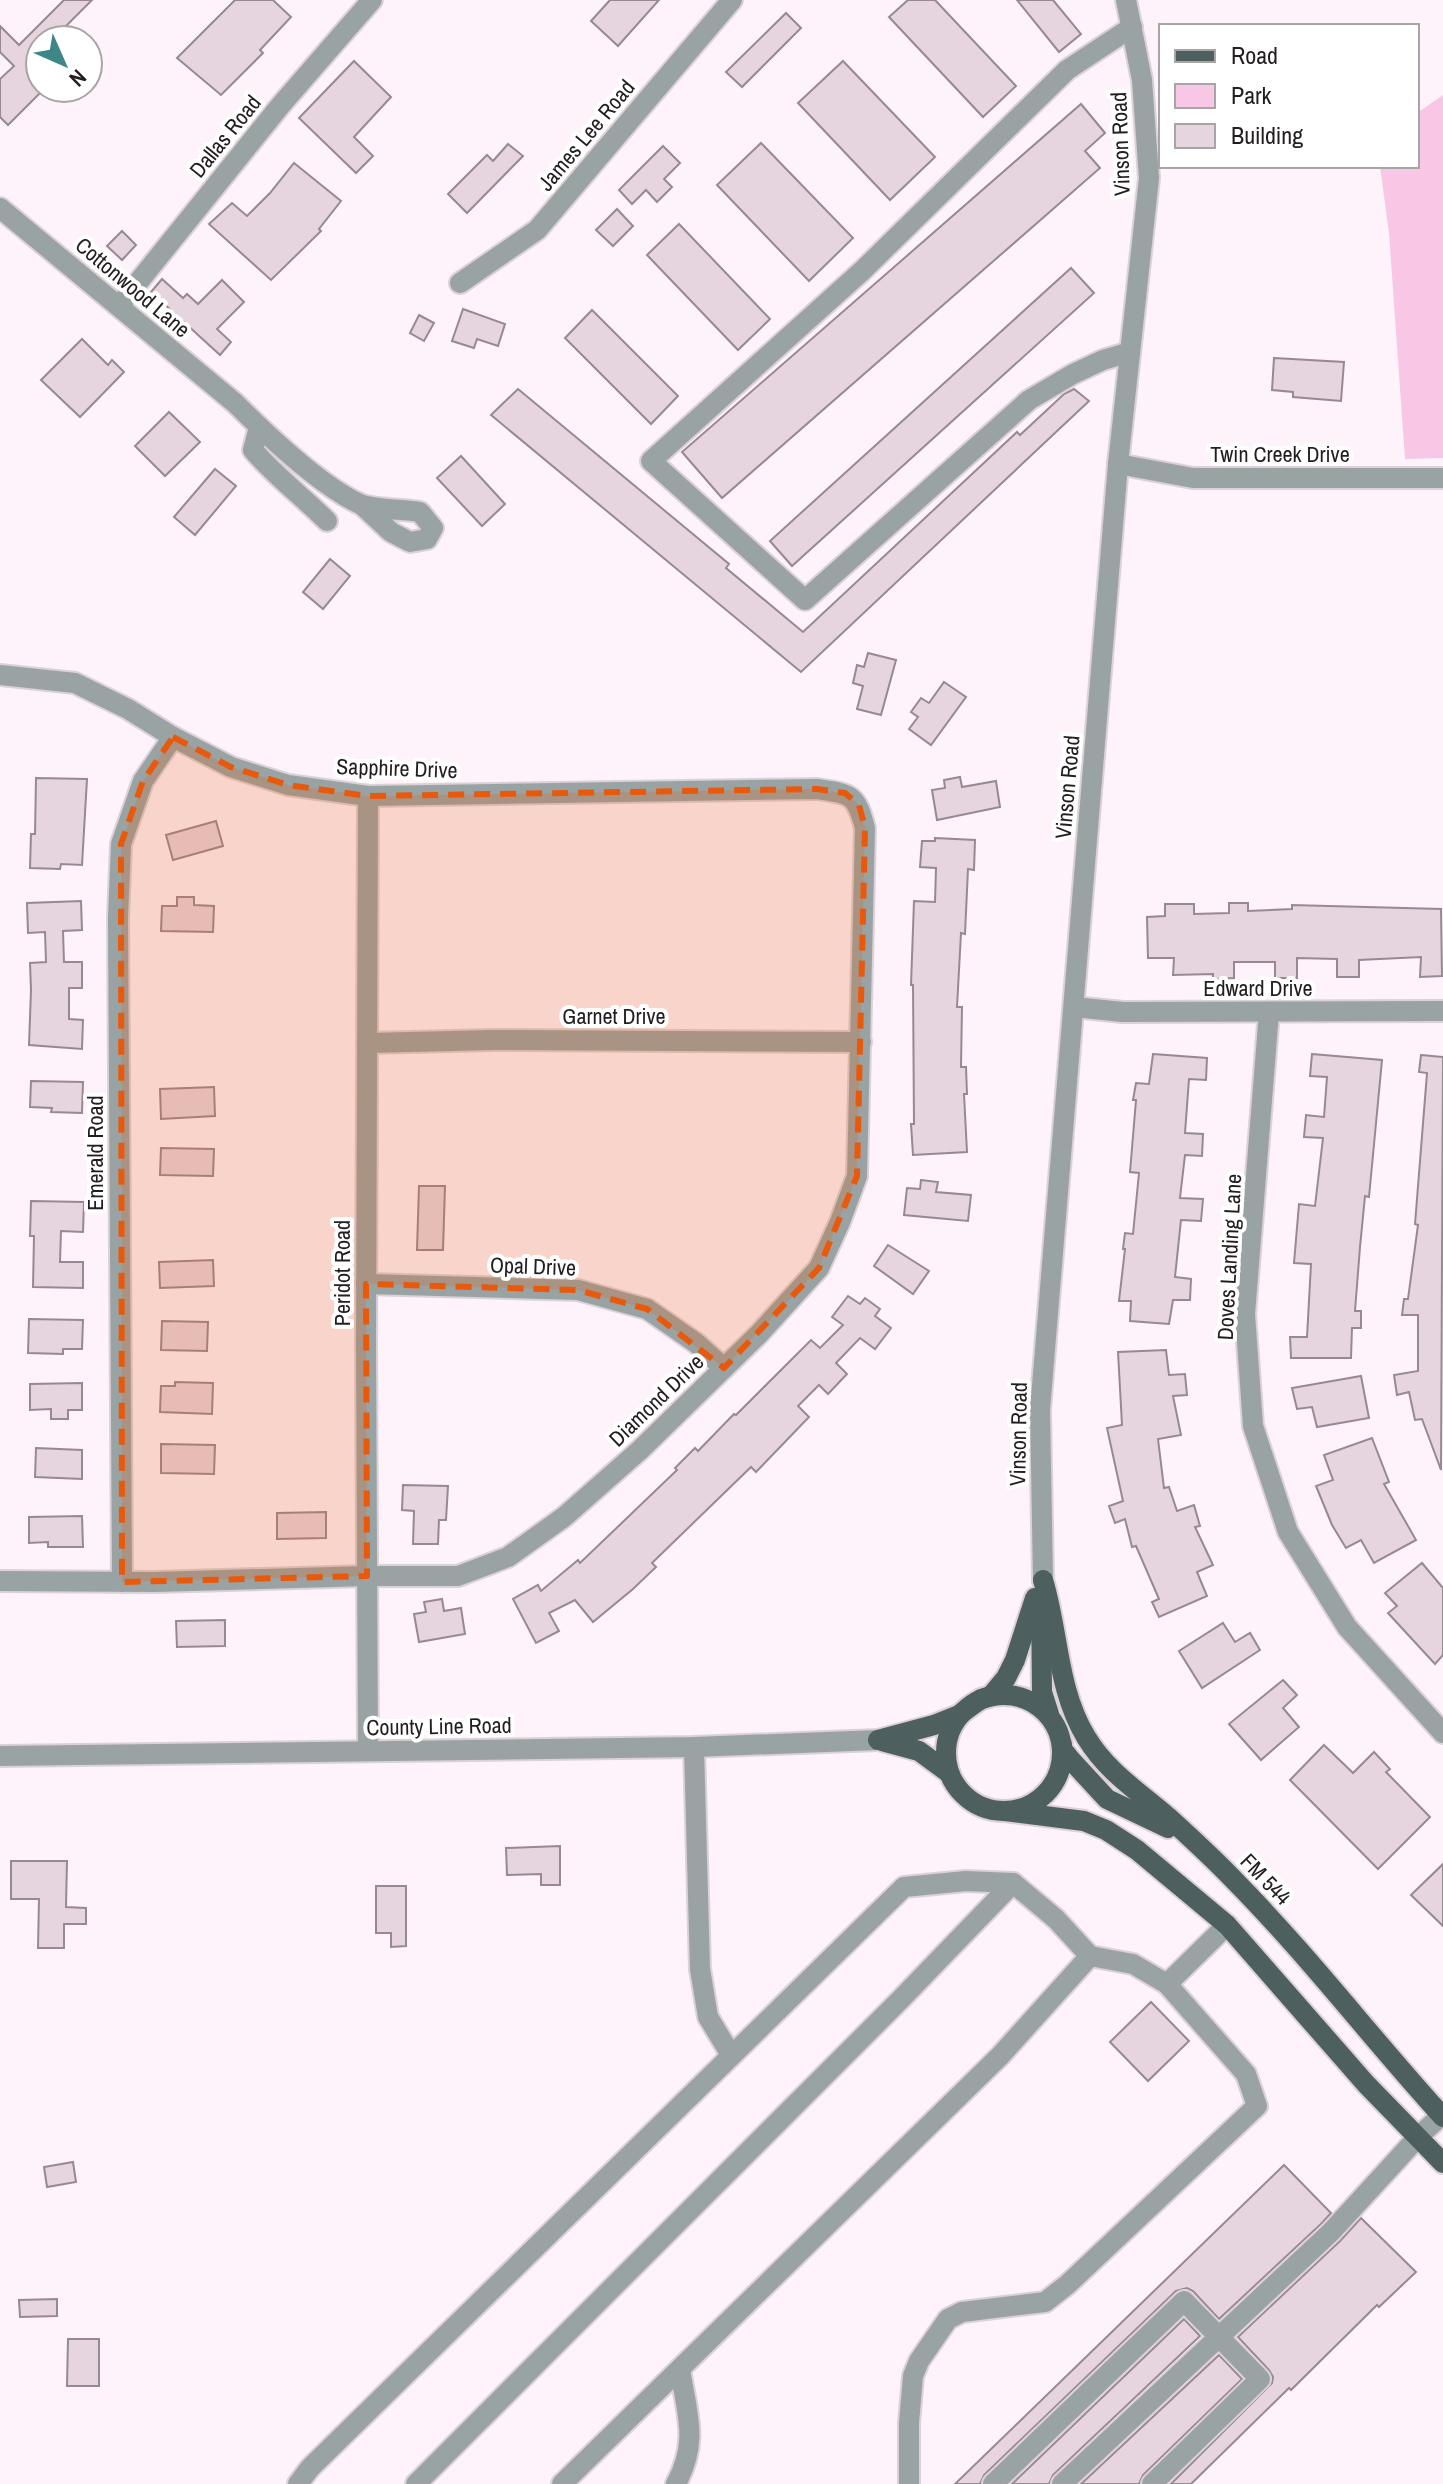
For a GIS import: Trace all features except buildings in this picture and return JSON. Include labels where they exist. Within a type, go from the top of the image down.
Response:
[{"type":"main road","name":"FM 544","points":[[1043,1580],[1052,1610],[1062,1676],[1074,1713],[1103,1762],[1168,1817],[1233,1879],[1443,2115]]},
{"type":"main road","points":[[991,1696],[1006,1678],[1015,1660],[1029,1611],[1043,1580]]},
{"type":"main road","points":[[1005,1811],[1024,1808],[1045,1794],[1059,1773],[1062,1749],[1059,1734],[1045,1705],[1041,1677],[1043,1580]]},
{"type":"main road","points":[[878,1740],[934,1725],[959,1715],[981,1699],[991,1696],[1024,1698],[1035,1703],[1052,1719]]},
{"type":"main road","points":[[959,1715],[945,1753],[949,1773],[957,1789],[976,1805],[987,1809],[1065,1817],[1106,1830],[1137,1850],[1227,1925],[1366,2084],[1443,2163]]},
{"type":"main road","points":[[878,1740],[919,1751],[949,1773]]},
{"type":"main road","points":[[1062,1749],[1107,1799],[1190,1839]]},
{"type":"street","name":"Dallas Road","points":[[119,306],[280,106],[372,0]]},
{"type":"street","name":"James Lee Road","points":[[460,283],[537,230],[732,0]]},
{"type":"street","name":"Vinson Road","points":[[1043,1580],[1040,1410],[1118,464],[1149,178],[1142,80],[1126,0]]},
{"type":"street","points":[[1130,352],[1073,374],[1029,400],[805,600],[651,461],[862,271],[1067,70],[1132,27]]},
{"type":"street","name":"Cottonwood Lane","points":[[0,208],[332,487],[362,505]]},
{"type":"street","points":[[259,427],[253,450],[271,471],[327,521]]},
{"type":"street","name":"Twin Creek Drive","points":[[1118,464],[1193,478],[1443,478]]},
{"type":"street","name":"Sapphire Drive","points":[[0,675],[75,683],[231,767],[288,785],[368,796],[817,789]]},
{"type":"street","name":"Emerald Road","points":[[122,1582],[118,917],[121,844],[143,781],[173,737]]},
{"type":"street","name":"Diamond Drive","points":[[0,1581],[458,1576],[508,1557],[564,1517],[640,1450],[759,1334],[819,1268],[857,1176],[865,828],[859,805],[845,793],[817,789]]},
{"type":"street","name":"Peridot Road","points":[[368,796],[368,1751]]},
{"type":"street","name":"Edward Drive","points":[[1074,1007],[1123,1012],[1443,1011]]},
{"type":"street","name":"Doves Landing Lane","points":[[1269,1012],[1245,1314],[1253,1426],[1288,1532],[1347,1627],[1443,1733]]},
{"type":"street","name":"Garnet Drive","points":[[367,1043],[493,1040],[861,1042]]},
{"type":"street","name":"Opal Drive","points":[[366,1284],[578,1290],[647,1309],[696,1343],[724,1368]]},
{"type":"street","name":"County Line Road","points":[[0,1756],[694,1747],[878,1740]]},
{"type":"street","points":[[694,1747],[700,1969],[708,2017],[731,2055]]},
{"type":"street","points":[[298,2484],[310,2468],[904,1887],[966,1881],[1013,1883],[1056,1919],[1090,1956],[1133,1964],[1167,1984],[1246,2074],[1257,2106],[1045,2302],[962,2312],[948,2319],[919,2361],[913,2376],[909,2484]]},
{"type":"street","points":[[416,2484],[1013,1883]]},
{"type":"street","points":[[1167,1984],[1227,1925]]},
{"type":"street","points":[[562,2484],[1000,2056],[1090,1956]]},
{"type":"street","points":[[1062,2484],[1331,2232],[1418,2137],[1443,2115]]},
{"type":"street","points":[[993,2484],[1184,2301],[1260,2379],[1152,2484]]},
{"type":"street","points":[[676,2484],[687,2463],[691,2436],[680,2369]]},
{"type":"highlighted area","points":[[173,737],[231,767],[288,785],[368,796],[817,789],[845,793],[859,805],[865,828],[857,1176],[819,1268],[724,1368],[647,1309],[578,1290],[366,1284],[367,1576],[122,1582],[121,844],[143,781]]},
{"type":"green space","points":[[1443,95],[1443,458],[1405,459],[1389,233],[1380,168],[1419,168],[1419,112]]}]
